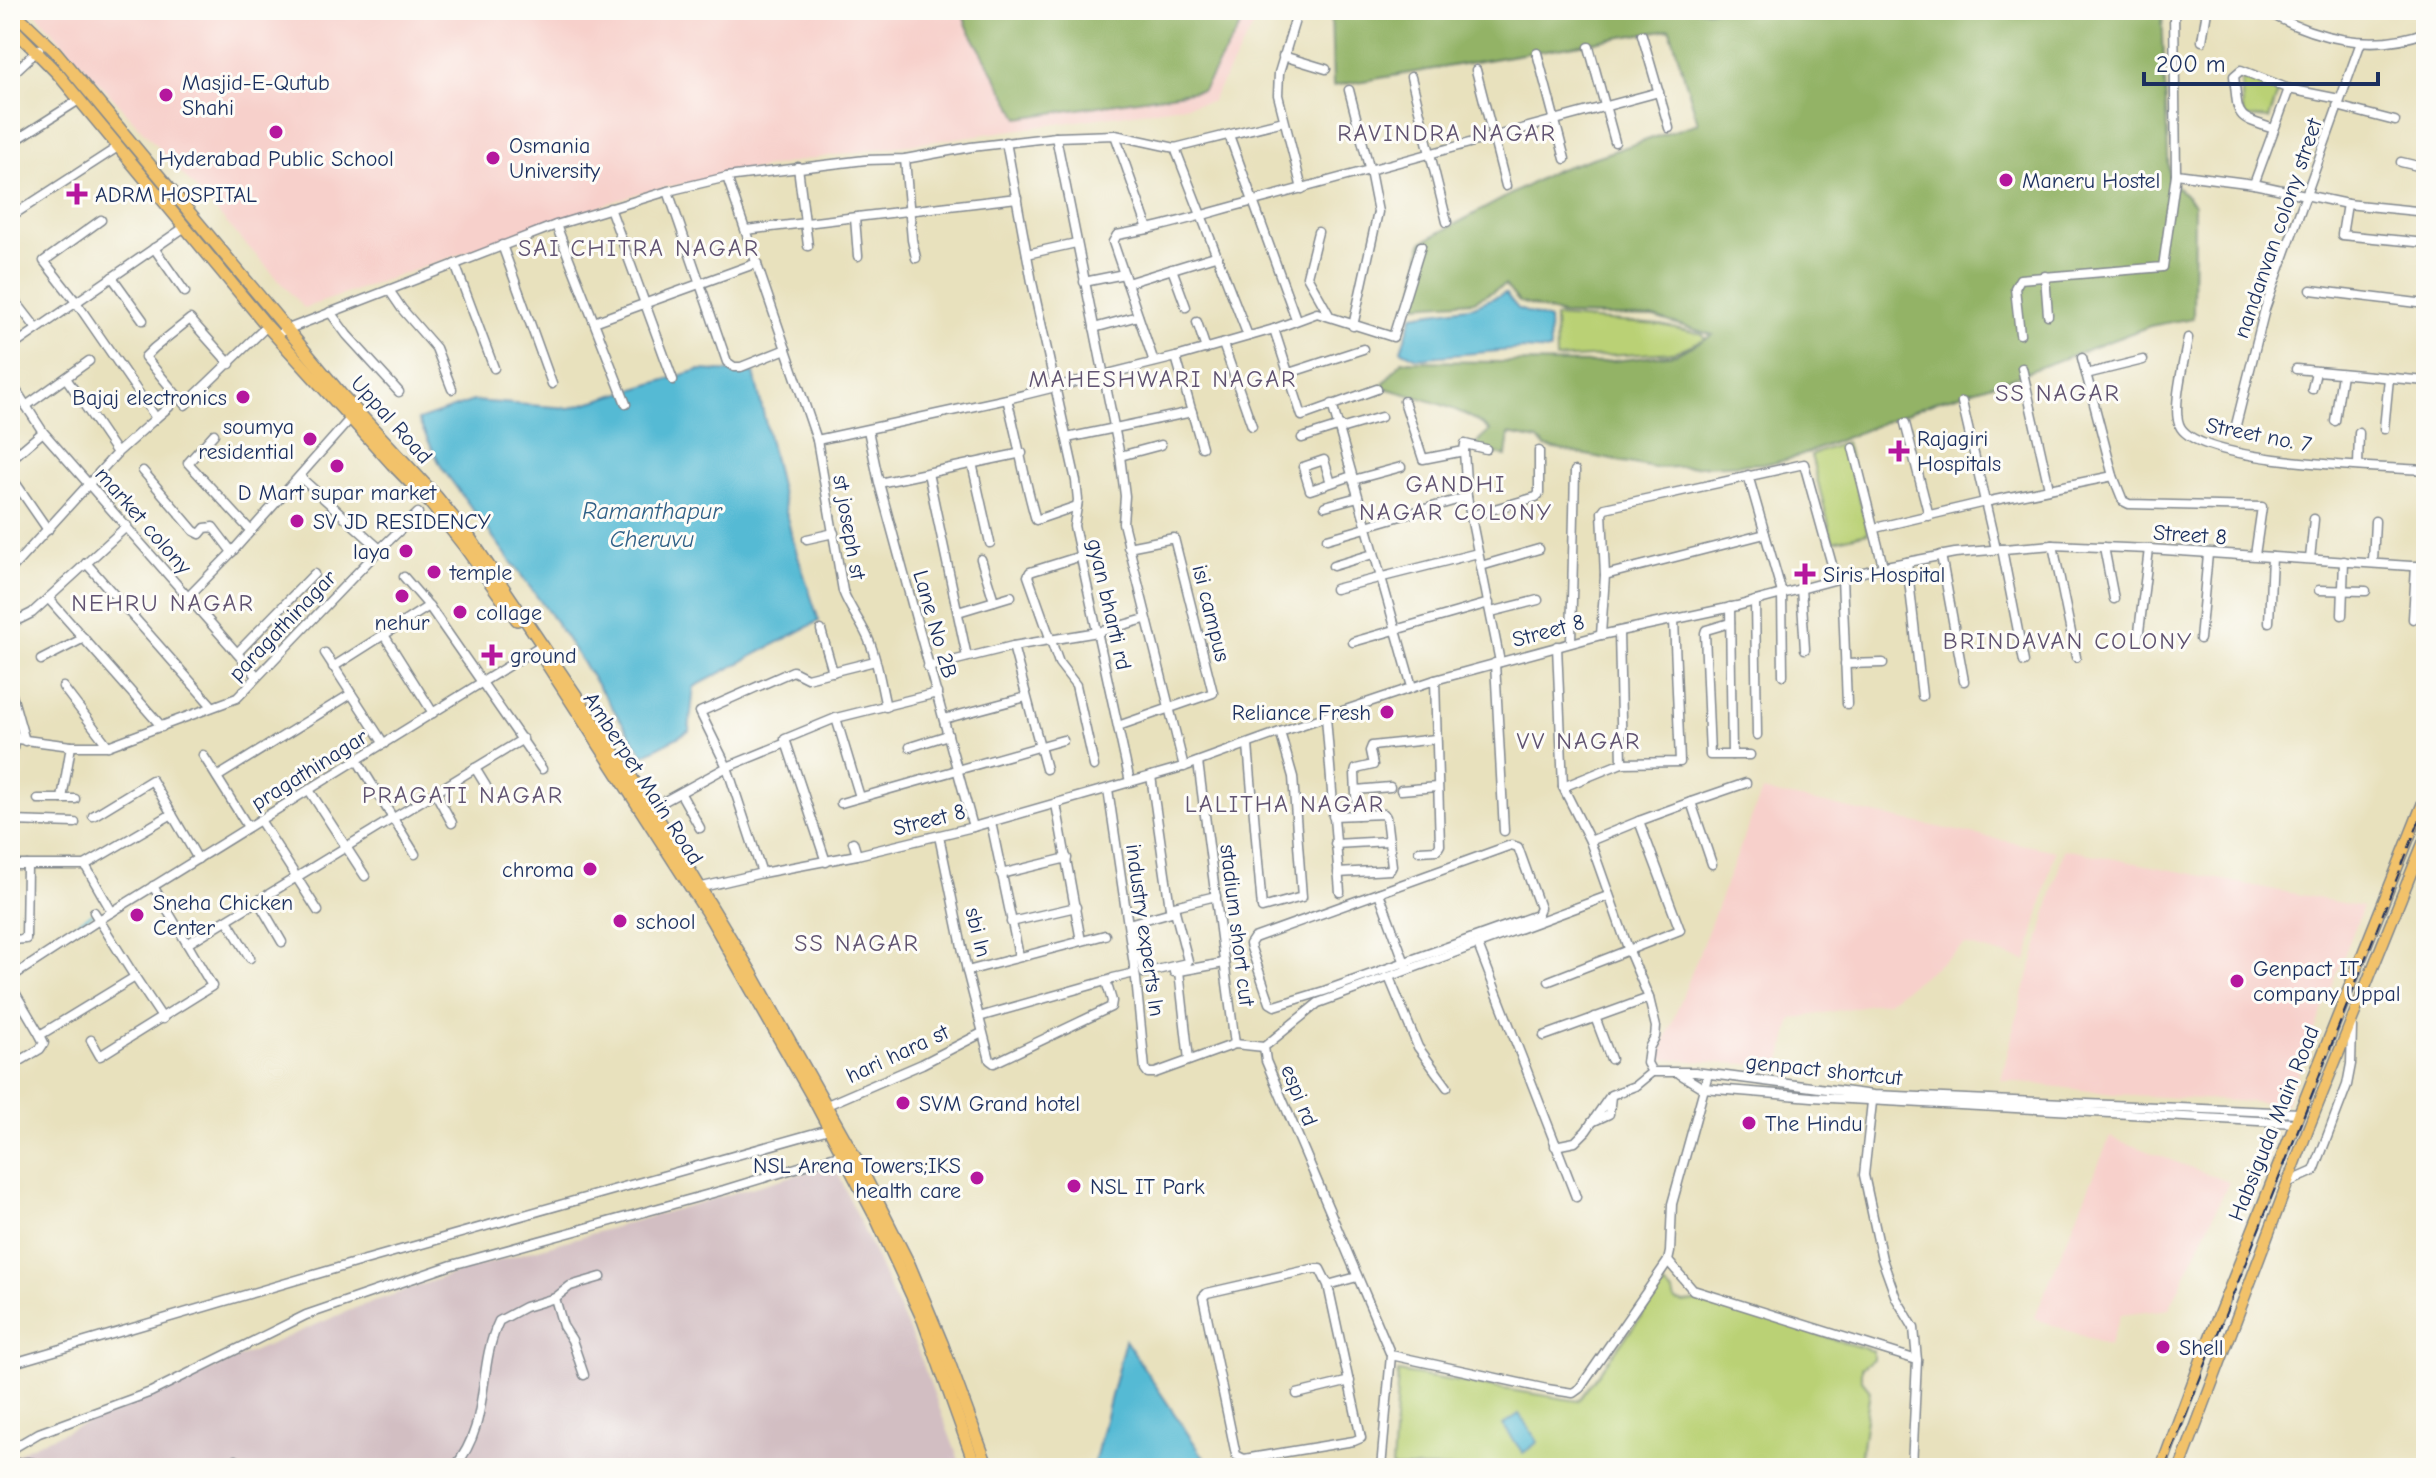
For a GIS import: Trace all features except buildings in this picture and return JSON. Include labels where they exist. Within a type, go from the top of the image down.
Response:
[{"type":"highway","name":"Uppal Road","points":[[12,10],[445,515],[470,538],[652,808],[697,889]]},
{"type":"highway","name":"Amberpet Main Road","points":[[10,25],[41,47],[79,100],[272,331],[350,419],[445,515],[697,889]]},
{"type":"highway","points":[[697,889],[827,1105],[881,1219],[925,1325],[976,1468]]},
{"type":"highway","points":[[697,889],[842,1154],[909,1264],[988,1468]]},
{"type":"main road","name":"Habsiguda Main Road","points":[[2161,1468],[2426,795]]},
{"type":"main road","name":"Habsiguda Main Road","points":[[2180,1468],[2287,1183],[2426,836]]},
{"type":"main road","points":[[2377,916],[2392,924]]},
{"type":"street","points":[[1298,10],[1283,56],[1278,95],[1302,189]]},
{"type":"street","points":[[2020,334],[2015,288],[2017,282],[2024,278],[2163,267],[2176,174],[2174,10]]},
{"type":"street","points":[[2202,41],[2207,10]]},
{"type":"street","points":[[2264,10],[2285,22],[2334,39],[2389,41],[2425,33]]},
{"type":"street","points":[[1642,35],[1669,128]]},
{"type":"street","name":"nandanvan colony street","points":[[2235,429],[2265,309],[2361,42]]},
{"type":"street","points":[[10,76],[41,47]]},
{"type":"street","points":[[1589,47],[1615,142]]},
{"type":"street","points":[[1537,53],[1565,159]]},
{"type":"street","points":[[1283,56],[1326,69]]},
{"type":"street","points":[[1476,70],[1506,186]]},
{"type":"street","points":[[2274,129],[2246,120],[2239,112],[2234,76],[2241,70],[2289,89],[2395,121]]},
{"type":"street","points":[[1411,77],[1447,222]]},
{"type":"street","points":[[2254,184],[2289,89]]},
{"type":"street","points":[[1349,90],[1378,212],[1353,326]]},
{"type":"street","points":[[1154,362],[1113,242],[1114,237],[1200,217],[1659,92]]},
{"type":"street","points":[[10,144],[79,100]]},
{"type":"street","points":[[230,364],[190,319],[145,357],[185,405],[272,331],[287,329],[556,225],[668,191],[727,177],[865,160],[905,159],[1056,137],[1115,135],[1175,148],[1284,121]]},
{"type":"street","points":[[1115,135],[1148,229]]},
{"type":"street","points":[[1229,135],[1296,319]]},
{"type":"street","points":[[1056,137],[1120,456],[1125,496],[1123,523],[1184,767]]},
{"type":"street","name":"gyan bharti rd","points":[[1006,142],[1054,387],[1076,481],[1074,526],[1130,782]]},
{"type":"street","points":[[10,217],[118,147]]},
{"type":"street","points":[[1175,148],[1248,336]]},
{"type":"street","points":[[905,159],[916,258]]},
{"type":"street","points":[[2401,162],[2426,168]]},
{"type":"street","points":[[798,167],[808,246]]},
{"type":"street","points":[[2176,174],[2254,184],[2347,204],[2426,212]]},
{"type":"street","name":"st joseph st","points":[[727,177],[817,440],[843,591],[871,645],[886,707]]},
{"type":"street","points":[[668,191],[727,362],[741,367],[786,349]]},
{"type":"street","points":[[746,230],[1017,198]]},
{"type":"street","points":[[2347,204],[2342,235],[2426,243]]},
{"type":"street","points":[[610,208],[673,380]]},
{"type":"street","points":[[855,218],[858,256]]},
{"type":"street","points":[[101,220],[44,261],[156,418]]},
{"type":"street","points":[[556,225],[626,404]]},
{"type":"street","points":[[10,348],[185,227]]},
{"type":"street","points":[[1318,232],[1307,276],[1329,315]]},
{"type":"street","points":[[1027,254],[1076,243]]},
{"type":"street","points":[[502,245],[552,384]]},
{"type":"street","points":[[817,440],[1007,399],[1176,357],[1274,329],[1317,313],[1393,337],[1421,246]]},
{"type":"street","points":[[154,248],[185,292]]},
{"type":"street","points":[[1084,282],[1125,279],[1215,256]]},
{"type":"street","points":[[594,322],[757,263]]},
{"type":"street","points":[[455,264],[494,368]]},
{"type":"street","points":[[1172,269],[1186,307]]},
{"type":"street","points":[[2045,276],[2048,315]]},
{"type":"street","points":[[112,277],[143,320]]},
{"type":"street","points":[[389,290],[436,348],[452,389]]},
{"type":"street","points":[[2311,290],[2426,304]]},
{"type":"street","points":[[10,294],[37,329]]},
{"type":"street","points":[[330,312],[399,392]]},
{"type":"street","points":[[1094,328],[1138,316]]},
{"type":"street","points":[[1197,322],[1206,349]]},
{"type":"street","points":[[1274,329],[1302,416],[1377,389]]},
{"type":"street","name":"Street no. 7","points":[[2188,338],[2176,412],[2180,428],[2191,438],[2205,445],[2287,462],[2426,470]]},
{"type":"street","points":[[1223,344],[1252,426]]},
{"type":"street","points":[[1289,373],[1363,349]]},
{"type":"street","points":[[1176,357],[1202,447]]},
{"type":"street","points":[[2082,358],[2113,476],[2123,501],[2129,504],[2262,507]]},
{"type":"street","points":[[2086,374],[2143,360]]},
{"type":"street","points":[[26,406],[89,361]]},
{"type":"street","points":[[2022,368],[2049,488]]},
{"type":"street","points":[[2296,369],[2426,381]]},
{"type":"street","points":[[2312,389],[2316,372]]},
{"type":"street","points":[[2335,421],[2342,374]]},
{"type":"street","points":[[66,378],[117,453]]},
{"type":"street","points":[[2384,429],[2389,378]]},
{"type":"street","name":"market colony","points":[[10,381],[43,432],[257,676]]},
{"type":"street","points":[[1007,399],[1036,520],[1077,506]]},
{"type":"street","points":[[1404,401],[1423,459],[1464,451]]},
{"type":"street","points":[[1962,402],[2024,662]]},
{"type":"street","points":[[1332,404],[1412,687]]},
{"type":"street","points":[[10,564],[13,567],[117,453],[169,407]]},
{"type":"street","points":[[1067,438],[1192,412]]},
{"type":"street","points":[[1302,438],[1381,417]]},
{"type":"street","points":[[188,597],[350,419]]},
{"type":"street","points":[[1905,423],[1929,516]]},
{"type":"street","name":"Lane No 2B","points":[[868,430],[879,483],[973,827]]},
{"type":"street","points":[[10,460],[43,432]]},
{"type":"street","points":[[2358,466],[2359,433]]},
{"type":"street","points":[[214,434],[188,463],[251,531]]},
{"type":"street","points":[[10,441],[18,453]]},
{"type":"street","points":[[1486,449],[1465,444],[1464,451],[1470,516],[1490,607],[1498,663],[1504,831]]},
{"type":"street","points":[[1120,456],[1161,445]]},
{"type":"street","points":[[1853,448],[1883,566]]},
{"type":"street","points":[[1470,516],[1536,497],[1539,494],[1539,451]]},
{"type":"street","points":[[879,483],[1022,453]]},
{"type":"street","points":[[972,463],[990,543]]},
{"type":"street","points":[[1601,635],[1605,575],[1602,512],[1605,508],[1804,464],[1839,578],[1847,704]]},
{"type":"street","points":[[1331,483],[1401,467]]},
{"type":"street","points":[[143,471],[194,531],[200,534],[205,528],[213,527],[232,552]]},
{"type":"street","points":[[1571,642],[1575,471]]},
{"type":"street","points":[[928,473],[967,657]]},
{"type":"street","points":[[10,475],[48,530]]},
{"type":"street","points":[[1748,475],[1782,593],[1783,675]]},
{"type":"street","points":[[1875,528],[2113,476]]},
{"type":"street","points":[[300,477],[380,549]]},
{"type":"street","points":[[2255,555],[2263,494]]},
{"type":"street","points":[[1325,506],[1358,497]]},
{"type":"street","points":[[1327,539],[1467,497]]},
{"type":"street","name":"paragathinagar","points":[[12,738],[71,746],[108,746],[237,698],[418,513]]},
{"type":"street","points":[[2310,559],[2314,519]]},
{"type":"street","points":[[2373,562],[2375,521]]},
{"type":"street","points":[[10,624],[32,613],[127,526]]},
{"type":"street","points":[[807,539],[834,533]]},
{"type":"street","points":[[1605,575],[1765,534]]},
{"type":"street","name":"isi campus","points":[[1118,726],[1213,693],[1174,538],[1128,547]]},
{"type":"street","points":[[2053,545],[2076,657]]},
{"type":"street","name":"Street 8","points":[[697,889],[939,836],[1056,804],[1184,767],[1412,687],[1571,642],[1755,601],[1883,566],[1941,555],[2053,545],[2426,567]]},
{"type":"street","points":[[2104,547],[2114,599]]},
{"type":"street","points":[[1481,566],[1539,549]]},
{"type":"street","points":[[2138,640],[2149,549]]},
{"type":"street","points":[[1335,589],[1478,553]]},
{"type":"street","points":[[1333,566],[1373,554]]},
{"type":"street","points":[[2200,639],[2208,554]]},
{"type":"street","points":[[1941,555],[1964,681]]},
{"type":"street","points":[[1081,556],[1030,572],[1028,576],[1059,663],[1076,685],[1094,766]]},
{"type":"street","points":[[2269,622],[2272,557]]},
{"type":"street","points":[[981,559],[994,601]]},
{"type":"street","points":[[2342,615],[2344,561]]},
{"type":"street","points":[[1907,562],[1922,696]]},
{"type":"street","points":[[86,563],[212,706]]},
{"type":"street","points":[[2413,619],[2416,566]]},
{"type":"street","points":[[237,653],[314,574]]},
{"type":"street","points":[[404,577],[429,606],[542,769]]},
{"type":"street","points":[[1801,588],[1805,649]]},
{"type":"street","points":[[2319,590],[2366,591]]},
{"type":"street","points":[[958,612],[1011,596]]},
{"type":"street","points":[[48,598],[162,727]]},
{"type":"street","points":[[1353,642],[1490,607],[1538,600]]},
{"type":"street","points":[[1755,601],[1757,735]]},
{"type":"street","points":[[333,667],[429,606]]},
{"type":"street","points":[[1730,607],[1732,755]]},
{"type":"street","points":[[928,667],[1013,646],[1098,632],[1145,619]]},
{"type":"street","points":[[1563,787],[1622,763],[1680,762],[1674,620]]},
{"type":"street","points":[[1730,623],[1706,630],[1705,633],[1710,755],[1750,755]]},
{"type":"street","points":[[821,630],[833,672]]},
{"type":"street","points":[[1619,632],[1622,763]]},
{"type":"street","points":[[384,635],[433,713]]},
{"type":"street","points":[[41,660],[84,638]]},
{"type":"street","points":[[1013,646],[1046,769]]},
{"type":"street","points":[[1555,1146],[1575,1142],[1611,1095],[1635,1086],[1652,1072],[1647,1063],[1656,1027],[1649,998],[1608,896],[1590,841],[1563,787],[1557,646]]},
{"type":"street","name":"pragathinagar","points":[[10,981],[96,916],[112,912],[537,648]]},
{"type":"street","points":[[325,653],[384,744]]},
{"type":"street","points":[[762,873],[727,767],[700,712],[793,671],[807,678],[875,661]]},
{"type":"street","points":[[1845,664],[1883,663]]},
{"type":"street","points":[[1419,851],[1439,848],[1435,680]]},
{"type":"street","points":[[63,687],[108,746]]},
{"type":"street","points":[[10,688],[25,741]]},
{"type":"street","points":[[826,862],[785,739],[836,718],[937,693]]},
{"type":"street","points":[[217,777],[351,694]]},
{"type":"street","points":[[944,719],[1026,697]]},
{"type":"street","points":[[1326,717],[1340,892]]},
{"type":"street","points":[[836,718],[860,797]]},
{"type":"street","points":[[10,769],[12,738],[20,724]]},
{"type":"street","points":[[1248,745],[1262,908],[1302,897],[1293,777],[1280,732]]},
{"type":"street","points":[[910,747],[948,735]]},
{"type":"street","points":[[187,944],[523,739]]},
{"type":"street","points":[[1357,815],[1356,769],[1373,765],[1372,746],[1436,739]]},
{"type":"street","points":[[841,803],[1063,740]]},
{"type":"street","points":[[652,808],[727,767],[786,743]]},
{"type":"street","points":[[62,799],[71,746]]},
{"type":"street","points":[[203,755],[248,827]]},
{"type":"street","points":[[357,760],[415,854]]},
{"type":"street","name":"stadium short cut","points":[[1198,762],[1235,1044]]},
{"type":"street","points":[[475,768],[486,786]]},
{"type":"street","points":[[1151,776],[1185,968],[1189,1060],[1235,1044],[1264,1047]]},
{"type":"street","points":[[10,777],[10,865],[85,865],[172,814]]},
{"type":"street","points":[[93,816],[152,780],[198,859]]},
{"type":"street","points":[[1590,841],[1746,783]]},
{"type":"street","points":[[1356,790],[1390,787]]},
{"type":"street","points":[[1401,790],[1437,787]]},
{"type":"street","name":"industry experts ln","points":[[1108,789],[1145,1069],[1151,1073],[1189,1060]]},
{"type":"street","points":[[309,790],[365,876]]},
{"type":"street","points":[[435,792],[452,823]]},
{"type":"street","points":[[681,794],[700,828]]},
{"type":"street","points":[[38,799],[75,799]]},
{"type":"street","points":[[1691,802],[1712,864]]},
{"type":"street","points":[[1056,804],[1081,941]]},
{"type":"street","points":[[1333,816],[1384,814],[1392,869],[1338,873]]},
{"type":"street","points":[[260,820],[318,911]]},
{"type":"street","points":[[12,821],[75,823]]},
{"type":"street","points":[[1549,981],[1680,930],[1639,821]]},
{"type":"street","points":[[991,822],[1019,956]]},
{"type":"street","name":"sbi ln","points":[[939,836],[967,971],[1105,935]]},
{"type":"street","points":[[1335,844],[1389,841]]},
{"type":"street","points":[[853,842],[857,855]]},
{"type":"street","points":[[1326,995],[1272,1005],[1251,948],[1252,940],[1515,845],[1536,896],[1539,912],[1465,945]]},
{"type":"street","points":[[1001,874],[1067,858]]},
{"type":"street","points":[[10,940],[26,939],[27,865]]},
{"type":"street","points":[[85,865],[112,912]]},
{"type":"street","points":[[91,1040],[100,1056],[212,986],[153,886]]},
{"type":"street","points":[[1359,983],[1406,966],[1379,893]]},
{"type":"street","points":[[1216,896],[1134,921],[1131,925],[1144,973],[1224,963]]},
{"type":"street","name":"espi rd","points":[[1381,1468],[1391,1355],[1266,1061],[1264,1047],[1326,995],[1359,983],[1389,977],[1406,966],[1465,945],[1478,945],[1608,896]]},
{"type":"street","points":[[258,901],[282,942]]},
{"type":"street","points":[[1011,922],[1076,907]]},
{"type":"street","points":[[1127,918],[1173,908]]},
{"type":"street","points":[[96,916],[163,1019]]},
{"type":"street","points":[[227,920],[250,958]]},
{"type":"street","points":[[1478,945],[1576,1197]]},
{"type":"street","points":[[979,1017],[1110,979],[1185,968]]},
{"type":"street","points":[[967,971],[990,1060],[996,1062],[1111,1007],[1110,979]]},
{"type":"street","points":[[40,1035],[135,977]]},
{"type":"street","points":[[1389,977],[1418,1047],[1447,1087]]},
{"type":"street","points":[[10,981],[44,1043],[40,1049],[10,1067]]},
{"type":"street","points":[[1544,1036],[1649,998]]},
{"type":"street","points":[[1595,1017],[1611,1059]]},
{"type":"street","points":[[2287,1183],[2314,1171],[2347,1085],[2352,1022]]},
{"type":"street","name":"hari hara st","points":[[827,1105],[922,1064],[982,1033]]},
{"type":"street","name":"genpact shortcut","points":[[1652,1072],[1695,1072],[1931,1102]]},
{"type":"street","points":[[1680,1074],[1703,1088],[1872,1102],[2297,1118]]},
{"type":"street","points":[[1391,1355],[1573,1393],[1580,1388],[1668,1261],[1672,1204],[1708,1074]]},
{"type":"street","points":[[1872,1102],[1864,1175],[1882,1259],[1896,1298],[1914,1328],[1917,1360],[1912,1468]]},
{"type":"street","points":[[10,1364],[829,1129]]},
{"type":"street","points":[[10,1450],[39,1433],[151,1392],[306,1315],[452,1265],[842,1154]]},
{"type":"street","points":[[1668,1261],[1693,1290],[1917,1360]]},
{"type":"street","points":[[1312,1269],[1320,1269],[1328,1285],[1361,1438],[1254,1458],[1244,1459],[1236,1455],[1203,1297],[1207,1293],[1312,1269]]},
{"type":"street","points":[[454,1468],[479,1422],[497,1324],[512,1313],[555,1298],[570,1286],[601,1277]]},
{"type":"street","points":[[1328,1285],[1357,1277]]},
{"type":"street","points":[[555,1298],[584,1375]]},
{"type":"street","points":[[1297,1394],[1350,1381]]},
{"type":"street","points":[[10,1467],[19,1462],[34,1462],[46,1468]]},
{"type":"shaded area","name":"Osmania University","points":[[33,10],[1263,10],[1211,102],[809,159],[639,193],[304,308]]},
{"type":"shaded area","points":[[1762,791],[2055,851],[2027,961],[1965,945],[1888,1001],[1792,1019],[1780,1066],[1658,1059]]},
{"type":"shaded area","points":[[2064,849],[2363,907],[2286,1104],[2114,1094],[2001,1080]]},
{"type":"shaded area","points":[[2110,1137],[2229,1182],[2169,1309],[2121,1315],[2109,1346],[2034,1318]]},
{"type":"shaded area","points":[[834,1164],[917,1349],[962,1468],[10,1468],[10,1459],[27,1448],[355,1308],[455,1273]]},
{"type":"green space","points":[[961,10],[1250,10],[1203,90],[1019,118]]},
{"type":"green space","points":[[1331,10],[2150,10],[2162,13],[2169,178],[2194,204],[2193,318],[2150,326],[2006,380],[1937,401],[1800,456],[1774,463],[1654,468],[1545,447],[1538,440],[1509,434],[1506,456],[1470,449],[1490,431],[1480,423],[1438,404],[1381,387],[1402,361],[1595,363],[1676,354],[1713,335],[1654,317],[1562,315],[1519,302],[1505,285],[1474,301],[1414,305],[1422,242],[1556,170],[1698,123],[1670,29],[1333,86]]},
{"type":"green space","points":[[2241,78],[2279,89],[2269,119],[2247,117],[2243,112]]},
{"type":"green space","points":[[1555,317],[1661,325],[1703,334],[1705,339],[1674,352],[1556,359]]},
{"type":"green space","points":[[1846,442],[1868,533],[1833,541],[1811,455]]},
{"type":"green space","points":[[1664,1286],[1673,1293],[1675,1301],[1706,1301],[1873,1351],[1873,1359],[1861,1368],[1861,1379],[1870,1390],[1859,1468],[1392,1468],[1398,1372],[1578,1401]]},
{"type":"water","points":[[1505,293],[1518,309],[1549,320],[1550,351],[1522,349],[1417,358],[1401,350],[1413,315],[1474,306]]},
{"type":"water","name":"Ramanthapur Cheruvu","points":[[699,370],[754,373],[792,538],[819,621],[694,687],[689,731],[644,755],[552,617],[442,468],[418,420],[473,401],[570,408]]},
{"type":"water","points":[[1125,1340],[1211,1468],[1093,1468]]},
{"type":"water","points":[[1519,1414],[1538,1442],[1523,1453],[1503,1425]]},
{"type":"waterway","points":[[10,966],[93,913]]},
{"type":"railway","points":[[2165,1468],[2426,804]]},
{"type":"place","name":"Masjid-E-Qutub Shahi","points":[[166,95]]},
{"type":"place","name":"Hyderabad Public School","points":[[276,132]]},
{"type":"place","name":"Osmania University","points":[[493,158]]},
{"type":"place","name":"Maneru Hostel","points":[[2006,180]]},
{"type":"place","name":"ADRM HOSPITAL","points":[[77,194]]},
{"type":"place","name":"Bajaj electronics","points":[[243,397]]},
{"type":"place","name":"soumya residential","points":[[310,439]]},
{"type":"place","name":"Rajagiri Hospitals","points":[[1899,451]]},
{"type":"place","name":"D Mart supar market","points":[[337,466]]},
{"type":"place","name":"SV JD RESIDENCY","points":[[297,521]]},
{"type":"place","name":"laya","points":[[406,551]]},
{"type":"place","name":"temple","points":[[434,572]]},
{"type":"place","name":"Siris Hospital","points":[[1805,574]]},
{"type":"place","name":"nehur","points":[[402,596]]},
{"type":"place","name":"collage","points":[[460,612]]},
{"type":"place","name":"ground","points":[[492,655]]},
{"type":"place","name":"Reliance Fresh","points":[[1387,712]]},
{"type":"place","name":"chroma","points":[[590,869]]},
{"type":"place","name":"Sneha Chicken Center","points":[[137,915]]},
{"type":"place","name":"school","points":[[620,921]]},
{"type":"place","name":"Genpact IT company Uppal","points":[[2237,981]]},
{"type":"place","name":"SVM Grand hotel","points":[[903,1103]]},
{"type":"place","name":"The Hindu","points":[[1749,1123]]},
{"type":"place","name":"NSL Arena Towers;IKS health care","points":[[977,1178]]},
{"type":"place","name":"NSL IT Park","points":[[1074,1186]]},
{"type":"place","name":"Shell","points":[[2163,1347]]},
{"type":"district","name":"RAVINDRA NAGAR","points":[[1447,133]]},
{"type":"district","name":"SAI CHITRA NAGAR","points":[[639,248]]},
{"type":"district","name":"MAHESHWARI NAGAR","points":[[1163,379]]},
{"type":"district","name":"SS NAGAR","points":[[2058,393]]},
{"type":"district","name":"GANDHI NAGAR COLONY","points":[[1456,498]]},
{"type":"district","name":"NEHRU NAGAR","points":[[163,603]]},
{"type":"district","name":"BRINDAVAN COLONY","points":[[2068,641]]},
{"type":"district","name":"VV NAGAR","points":[[1579,741]]},
{"type":"district","name":"PRAGATI NAGAR","points":[[463,795]]},
{"type":"district","name":"LALITHA NAGAR","points":[[1285,804]]},
{"type":"district","name":"SS NAGAR","points":[[857,943]]}]
